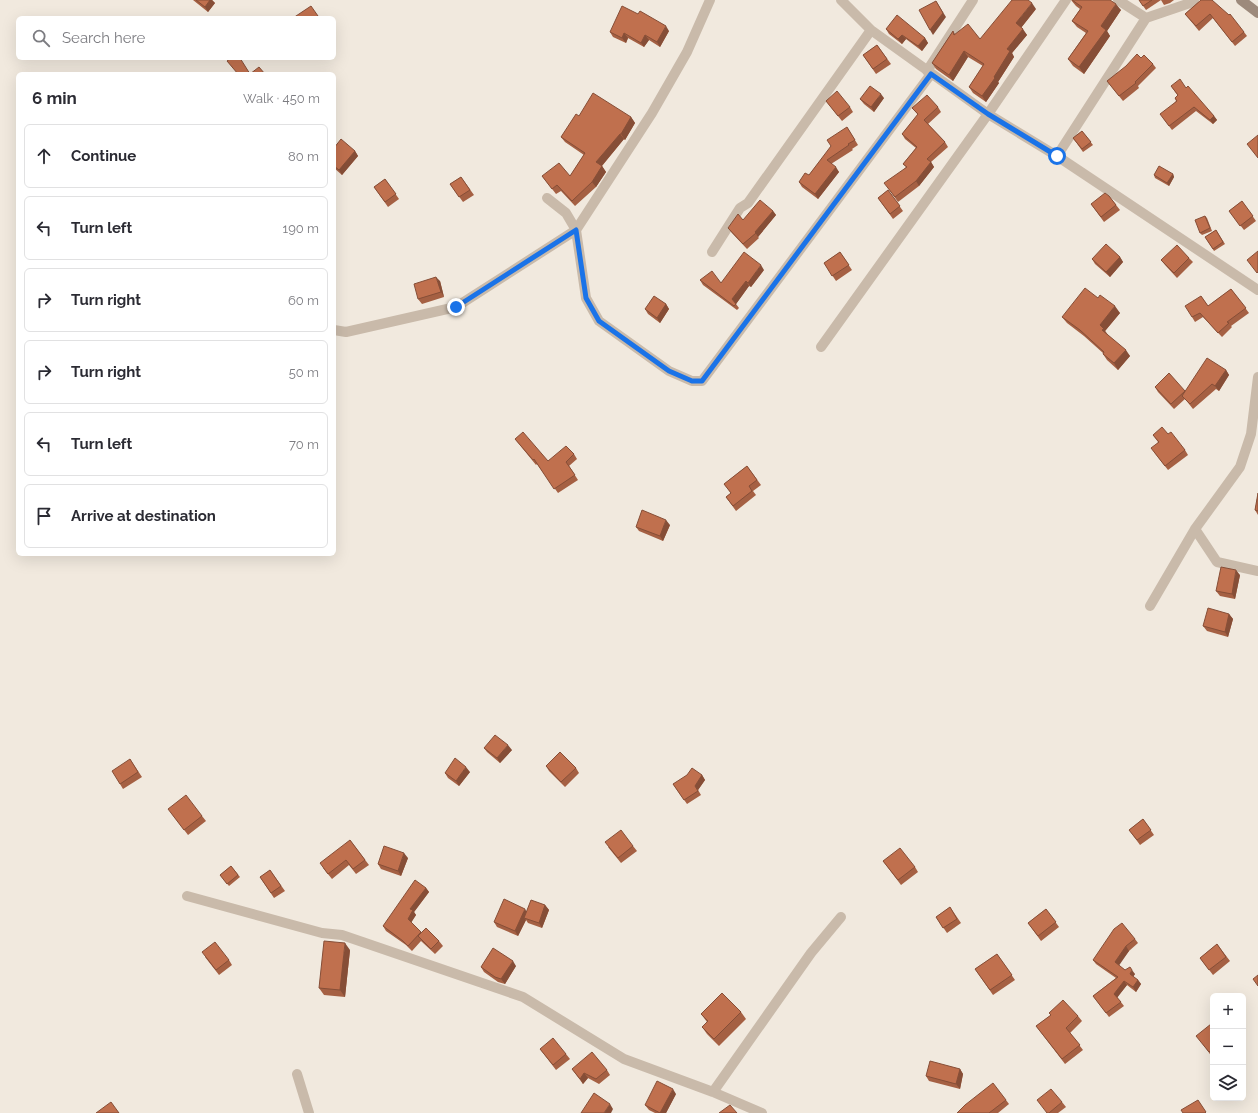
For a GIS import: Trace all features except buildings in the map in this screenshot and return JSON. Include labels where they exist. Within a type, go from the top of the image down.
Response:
[{"type":"main road","points":[[1241,0],[1258,13]]},
{"type":"street","points":[[336,330],[346,332],[456,307],[576,230],[652,113],[687,52],[710,0]]},
{"type":"street","points":[[841,0],[871,30],[988,114],[1057,156],[1258,290]]},
{"type":"street","points":[[547,198],[566,213],[576,230],[586,298],[599,321],[669,371],[692,381],[702,381],[929,72],[973,0]]},
{"type":"street","points":[[821,346],[988,114],[1066,0]]},
{"type":"street","points":[[1118,0],[1146,18]]},
{"type":"street","points":[[1057,156],[1146,18],[1190,3],[1194,0]]},
{"type":"street","points":[[712,252],[740,208],[748,203],[871,30]]},
{"type":"street","points":[[1150,606],[1195,529],[1240,466],[1251,434],[1258,377]]},
{"type":"street","points":[[1195,529],[1217,562],[1258,571]]},
{"type":"street","points":[[187,896],[322,933],[342,935],[524,997],[624,1058],[713,1092],[760,1113]]},
{"type":"street","points":[[713,1092],[811,953],[841,917]]},
{"type":"street","points":[[297,1074],[309,1113]]},
{"type":"route","points":[[456,307],[576,230],[586,298],[599,321],[669,371],[692,381],[702,381],[931,74],[988,114],[1057,156]]}]
